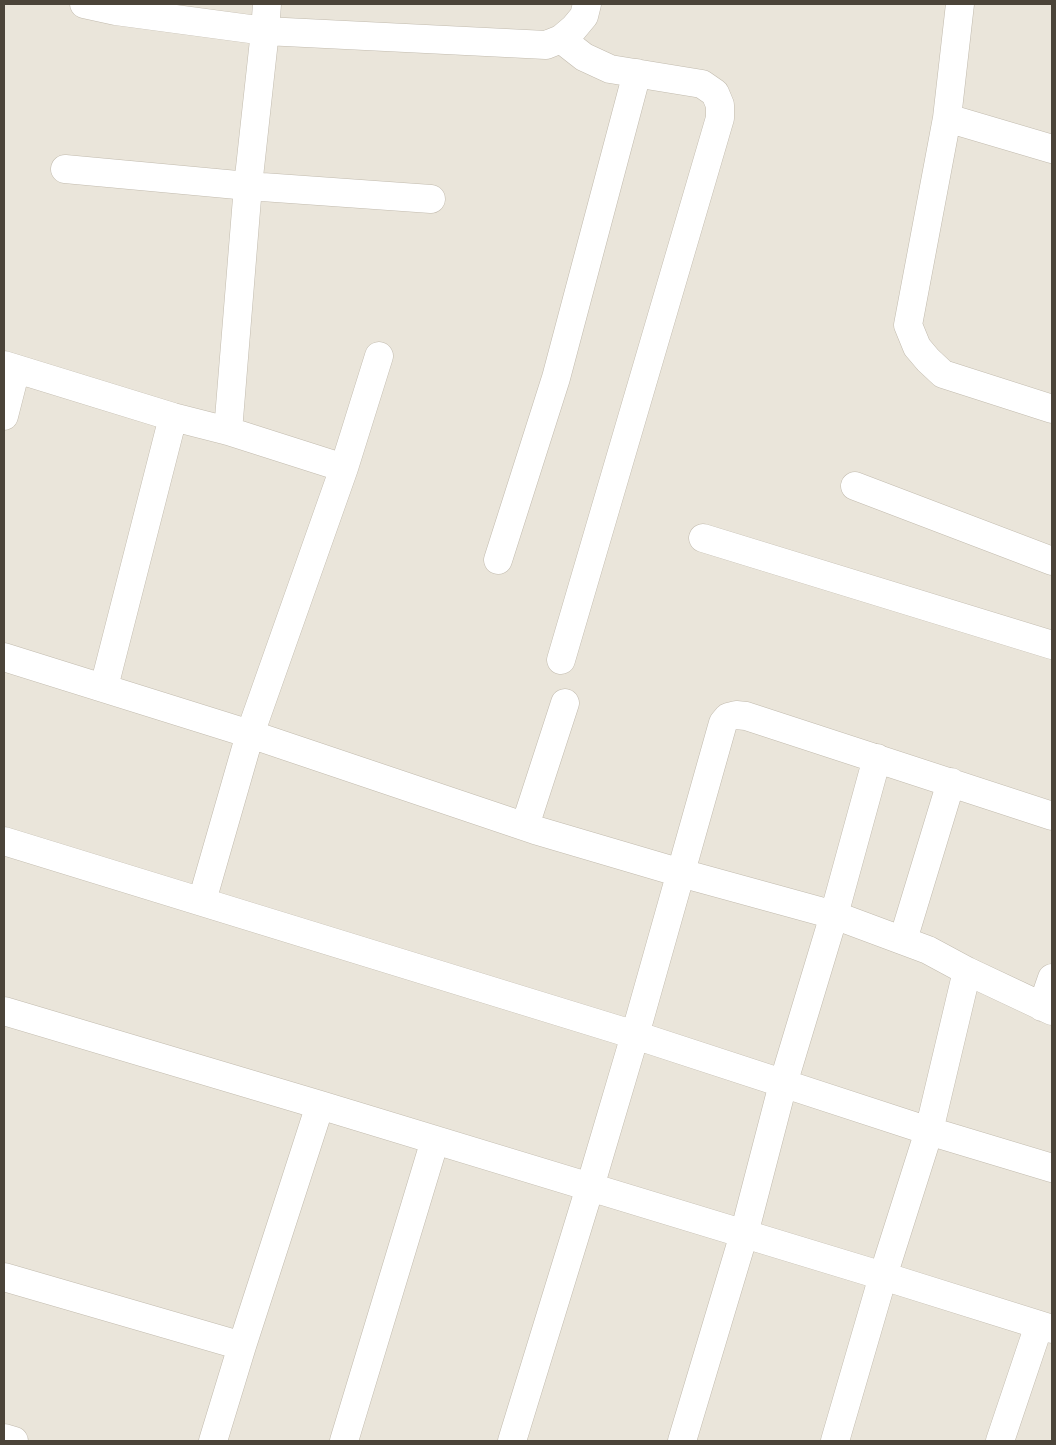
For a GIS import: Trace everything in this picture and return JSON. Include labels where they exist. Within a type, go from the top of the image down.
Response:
[{"type":"street","points":[[84,4],[116,11],[266,31],[546,44],[561,39],[574,28],[584,16],[587,4]]},
{"type":"street","points":[[228,431],[248,186],[266,31],[267,4]]},
{"type":"street","points":[[960,4],[947,118],[908,324],[917,347],[943,374],[1052,409]]},
{"type":"street","points":[[561,39],[584,57],[610,69],[702,84],[715,93],[720,105],[720,118],[561,660]]},
{"type":"street","points":[[498,560],[556,378],[637,72]]},
{"type":"street","points":[[947,118],[1052,149]]},
{"type":"street","points":[[65,169],[248,186],[431,199]]},
{"type":"street","points":[[202,901],[250,734],[344,468],[379,356]]},
{"type":"street","points":[[4,416],[10,367],[173,418],[228,431],[344,468]]},
{"type":"street","points":[[104,687],[173,418]]},
{"type":"street","points":[[855,486],[1052,560]]},
{"type":"street","points":[[703,538],[1052,645]]},
{"type":"street","points":[[4,657],[250,734],[525,826],[681,873],[834,915],[928,950],[1047,1009],[1052,978]]},
{"type":"street","points":[[525,826],[565,702]]},
{"type":"street","points":[[512,1441],[635,1035],[723,723],[728,717],[736,715],[746,716],[1052,816]]},
{"type":"street","points":[[682,1441],[744,1234],[783,1084],[834,915],[877,758]]},
{"type":"street","points":[[903,940],[951,782]]},
{"type":"street","points":[[4,841],[635,1035],[929,1131],[1052,1168]]},
{"type":"street","points":[[835,1441],[883,1276],[929,1131],[967,971]]},
{"type":"street","points":[[4,1011],[320,1105],[1046,1327],[1000,1441]]},
{"type":"street","points":[[213,1441],[320,1105]]},
{"type":"street","points":[[344,1441],[435,1140]]},
{"type":"street","points":[[4,1277],[242,1346]]},
{"type":"street","points":[[4,1438],[14,1441]]},
{"type":"shaded area","points":[[4,4],[1052,4],[1052,1441],[4,1441]]}]
